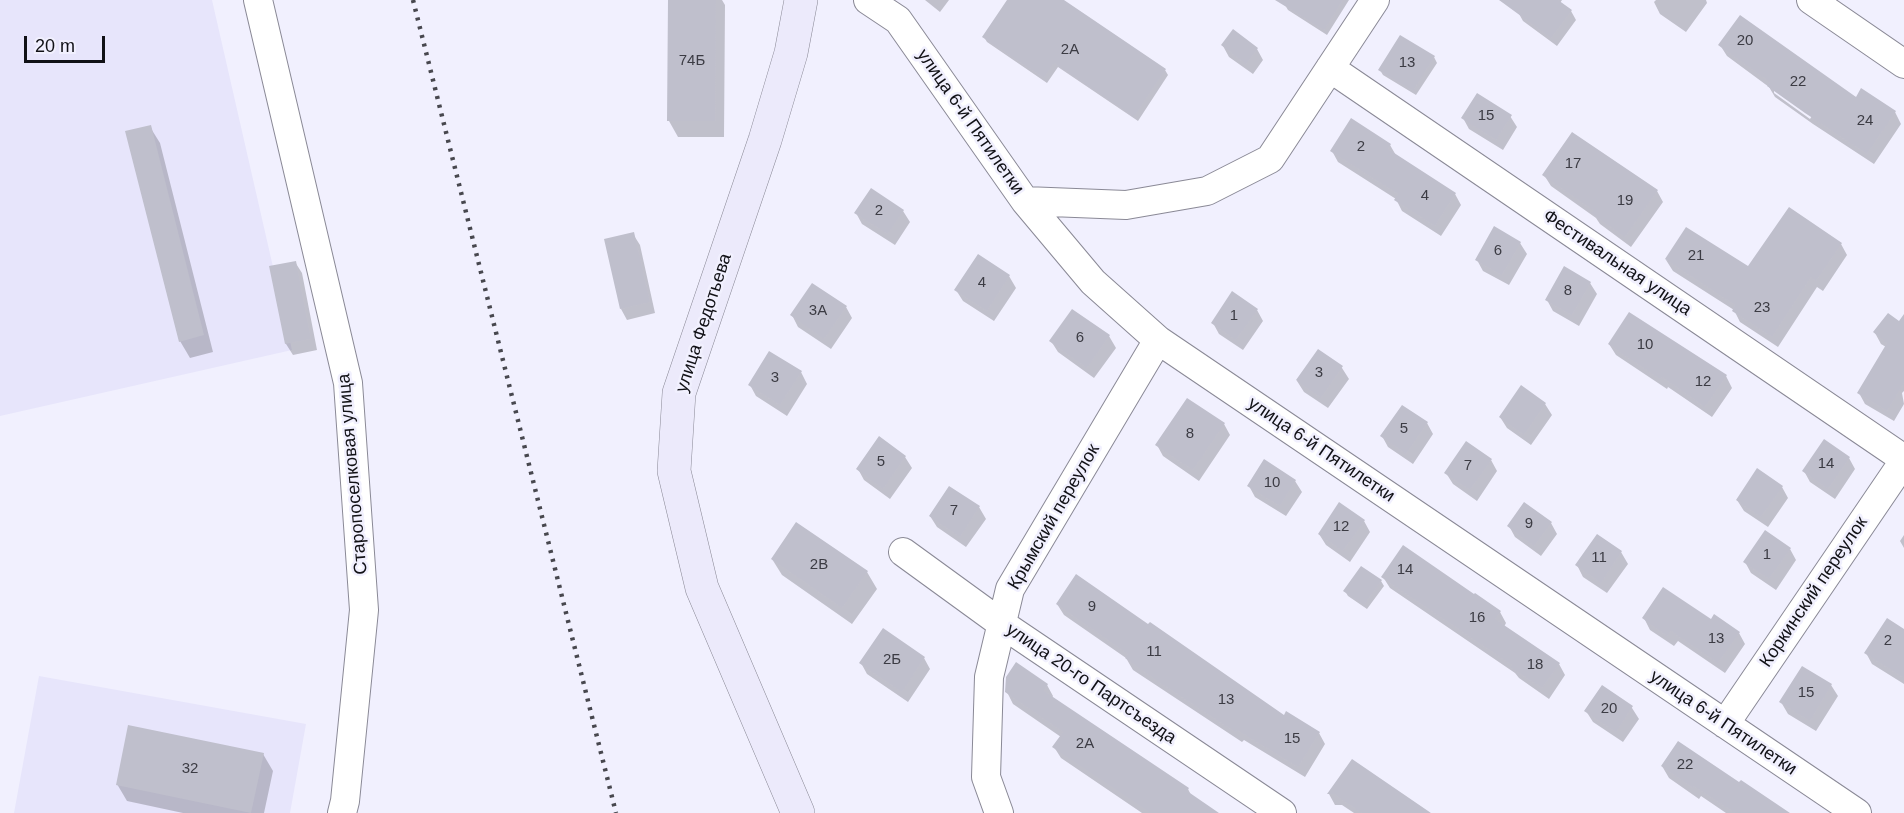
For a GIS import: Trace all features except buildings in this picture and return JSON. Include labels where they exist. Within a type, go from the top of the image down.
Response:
[{"type":"main road","name":"улица Федотьева","points":[[798,813],[702,588],[674,471],[680,393],[765,140],[791,53],[801,0]]},
{"type":"street","name":"Старопоселковая улица","points":[[258,0],[348,383],[364,610],[342,813]]},
{"type":"street","name":"улица 6-й Пятилетки","points":[[868,0],[898,20],[1025,201],[1093,282],[1158,340],[1857,813]]},
{"type":"street","points":[[1025,201],[1126,205],[1207,190],[1270,159],[1375,0]]},
{"type":"street","points":[[1811,0],[1904,64]]},
{"type":"street","name":"Фестивальная улица","points":[[1330,68],[1904,460]]},
{"type":"street","name":"Крымский переулок","points":[[999,813],[986,777],[989,677],[1010,588],[1158,340]]},
{"type":"street","name":"Коркинский переулок","points":[[1725,724],[1904,460]]},
{"type":"street","name":"улица 20-го Партсъезда","points":[[903,552],[1002,624],[1282,813]]},
{"type":"shaded area","points":[[0,0],[212,0],[292,350],[0,416]]},
{"type":"shaded area","points":[[39,676],[306,724],[290,813],[14,813]]},
{"type":"railway","points":[[413,0],[616,813]]}]
